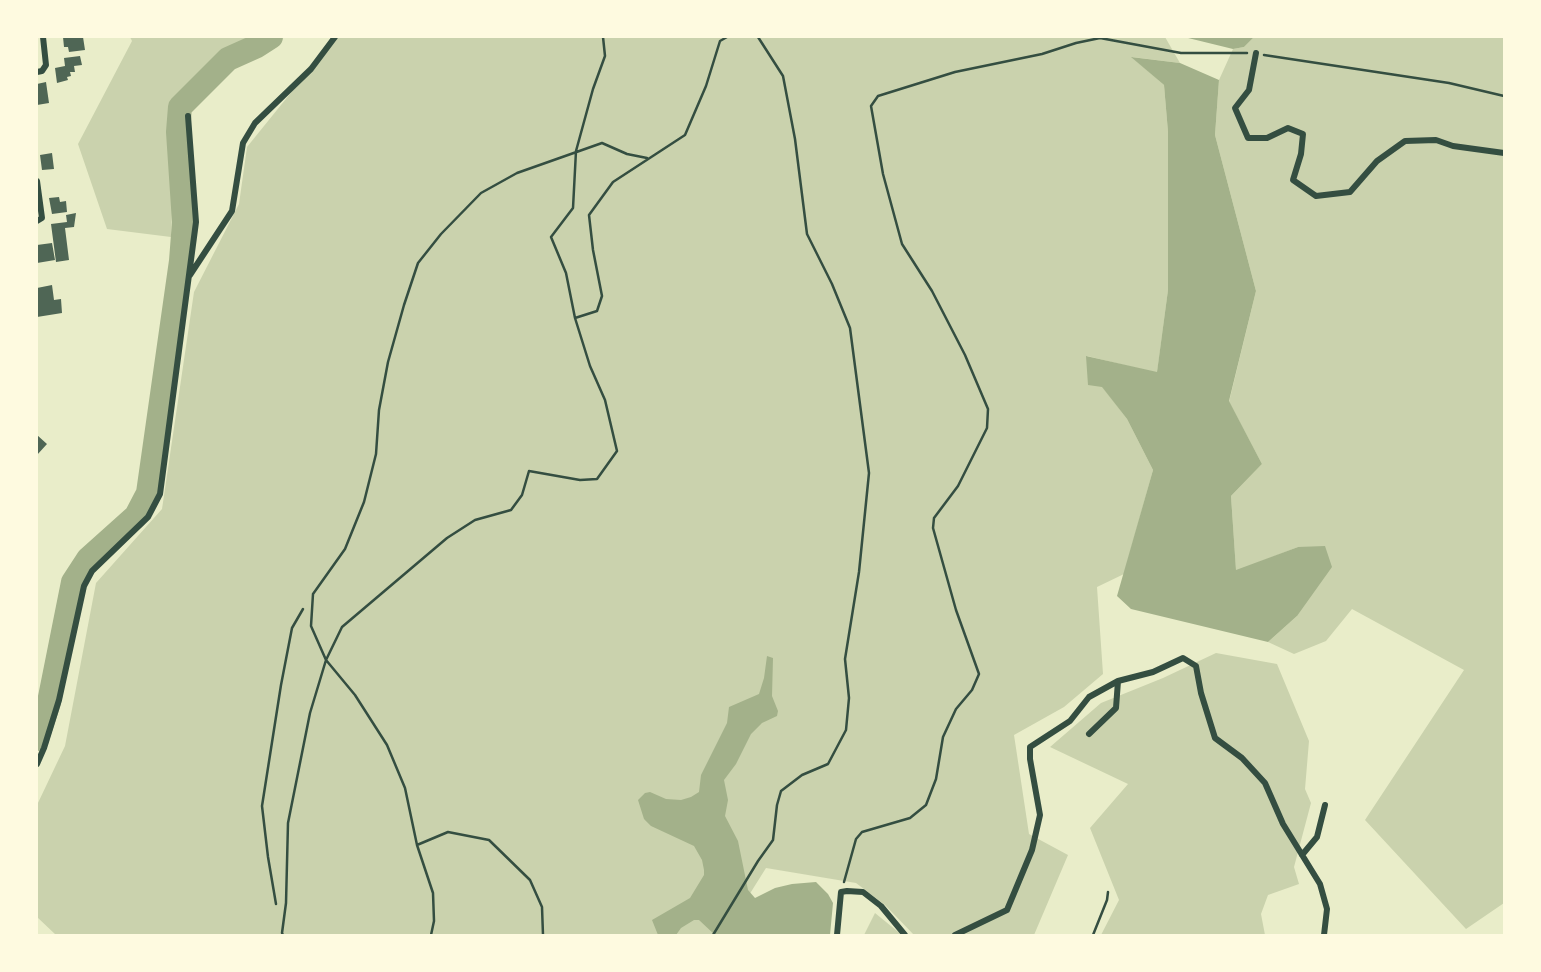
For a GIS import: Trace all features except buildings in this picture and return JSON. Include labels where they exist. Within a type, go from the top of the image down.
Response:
[{"type":"street","points":[[37,72],[47,65],[43,37]]},
{"type":"street","points":[[189,277],[232,211],[243,143],[255,123],[311,69],[335,37]]},
{"type":"street","points":[[1256,53],[1249,90],[1235,108],[1248,138],[1268,138],[1288,128],[1303,134],[1301,154],[1293,180],[1315,196],[1350,192],[1377,161],[1405,141],[1436,141],[1504,153]]},
{"type":"street","points":[[37,764],[59,700],[85,586],[92,571],[148,517],[160,494],[196,222],[188,116]]},
{"type":"street","points":[[37,181],[42,218],[37,221]]},
{"type":"street","points":[[955,935],[1007,910],[1032,850],[1040,814],[1030,747],[1070,721],[1089,697],[1118,681],[1153,672],[1183,657],[1196,666],[1201,693],[1215,737],[1242,758],[1265,783],[1283,824],[1320,884],[1327,909],[1324,935]]},
{"type":"street","points":[[1089,734],[1116,708],[1118,681]]},
{"type":"street","points":[[1302,855],[1317,837],[1325,805]]},
{"type":"street","points":[[837,935],[841,892],[863,892],[881,906],[905,935]]},
{"type":"lane","points":[[283,935],[288,823],[310,713],[326,660],[342,627],[447,538],[475,520],[512,510],[522,495],[528,471],[580,480],[597,479],[617,451],[605,400],[590,366],[575,318],[566,273],[551,237],[573,208],[576,152],[605,56],[603,37]]},
{"type":"lane","points":[[575,318],[597,311],[602,296],[589,215],[612,182],[685,135],[706,86],[720,41],[727,37]]},
{"type":"lane","points":[[713,935],[773,840],[781,791],[802,775],[828,764],[846,730],[849,698],[845,659],[859,572],[869,474],[850,328],[807,234],[795,139],[783,76],[758,37]]},
{"type":"lane","points":[[431,935],[435,921],[433,893],[417,845],[405,788],[387,746],[355,695],[326,660],[311,626],[313,594],[345,549],[364,502],[376,454],[379,410],[388,362],[418,263],[441,234],[481,193],[517,173],[602,143],[627,154],[649,158]]},
{"type":"lane","points":[[417,845],[448,832],[489,840],[530,880],[542,907],[543,935]]},
{"type":"path","points":[[841,892],[856,839],[862,832],[910,818],[926,805],[936,779],[943,737],[979,674],[956,610],[933,528],[934,518],[958,486],[987,428],[988,409],[965,355],[932,291],[902,244],[883,174],[871,106],[878,96],[942,76],[1100,38],[1181,53],[1256,53],[1449,83],[1504,96]]},
{"type":"path","points":[[277,908],[262,806],[292,628],[313,594]]},
{"type":"path","points":[[1093,935],[1108,892]]},
{"type":"shaded area","points":[[130,37],[244,37],[252,48],[176,116],[171,237],[107,229],[78,144],[132,41]]},
{"type":"shaded area","points":[[336,37],[1165,37],[1180,63],[1132,57],[1164,85],[1168,132],[1168,290],[1157,373],[1087,356],[1102,386],[1127,419],[1153,470],[1124,574],[1097,587],[1103,674],[1064,707],[1014,735],[1029,834],[1068,855],[1034,935],[914,935],[885,905],[856,883],[766,868],[724,935],[56,935],[37,917],[37,805],[65,746],[96,583],[162,509],[194,292],[239,204],[247,147]]},
{"type":"shaded area","points":[[1184,37],[1254,37],[1244,47],[1233,49]]},
{"type":"shaded area","points":[[1254,37],[1504,37],[1504,903],[1466,929],[1365,820],[1464,670],[1352,609],[1326,641],[1294,654],[1268,642],[1297,616],[1298,547],[1236,571],[1231,496],[1262,464],[1229,402],[1256,291],[1215,135],[1219,80],[1233,49],[1244,47]]},
{"type":"shaded area","points":[[1131,57],[1180,63],[1219,80],[1215,135],[1256,291],[1229,401],[1262,464],[1231,496],[1236,570],[1298,547],[1325,546],[1332,567],[1297,616],[1268,642],[1131,609],[1117,596],[1153,470],[1127,419],[1102,387],[1088,385],[1086,356],[1157,372],[1168,290],[1168,132],[1164,85]]},
{"type":"shaded area","points":[[1216,653],[1277,664],[1309,741],[1305,789],[1311,803],[1294,867],[1299,884],[1268,895],[1261,914],[1265,935],[1101,935],[1119,900],[1090,828],[1128,784],[1050,747],[1101,703]]},
{"type":"shaded area","points":[[767,656],[773,658],[772,696],[778,711],[777,716],[762,723],[751,734],[736,764],[724,780],[728,800],[725,816],[738,841],[748,890],[755,898],[775,888],[816,882],[833,903],[830,935],[715,935],[699,920],[694,920],[681,928],[676,935],[658,935],[652,920],[690,898],[704,875],[704,870],[694,846],[651,826],[644,819],[638,800],[650,792],[666,799],[681,800],[699,792],[701,775],[727,723],[729,707],[759,694]]},
{"type":"shaded area","points":[[875,913],[902,935],[864,935]]},
{"type":"waterway","points":[[37,739],[49,702],[73,582],[88,559],[136,516],[148,493],[181,261],[184,222],[178,132],[180,107],[228,59],[271,37]]}]
